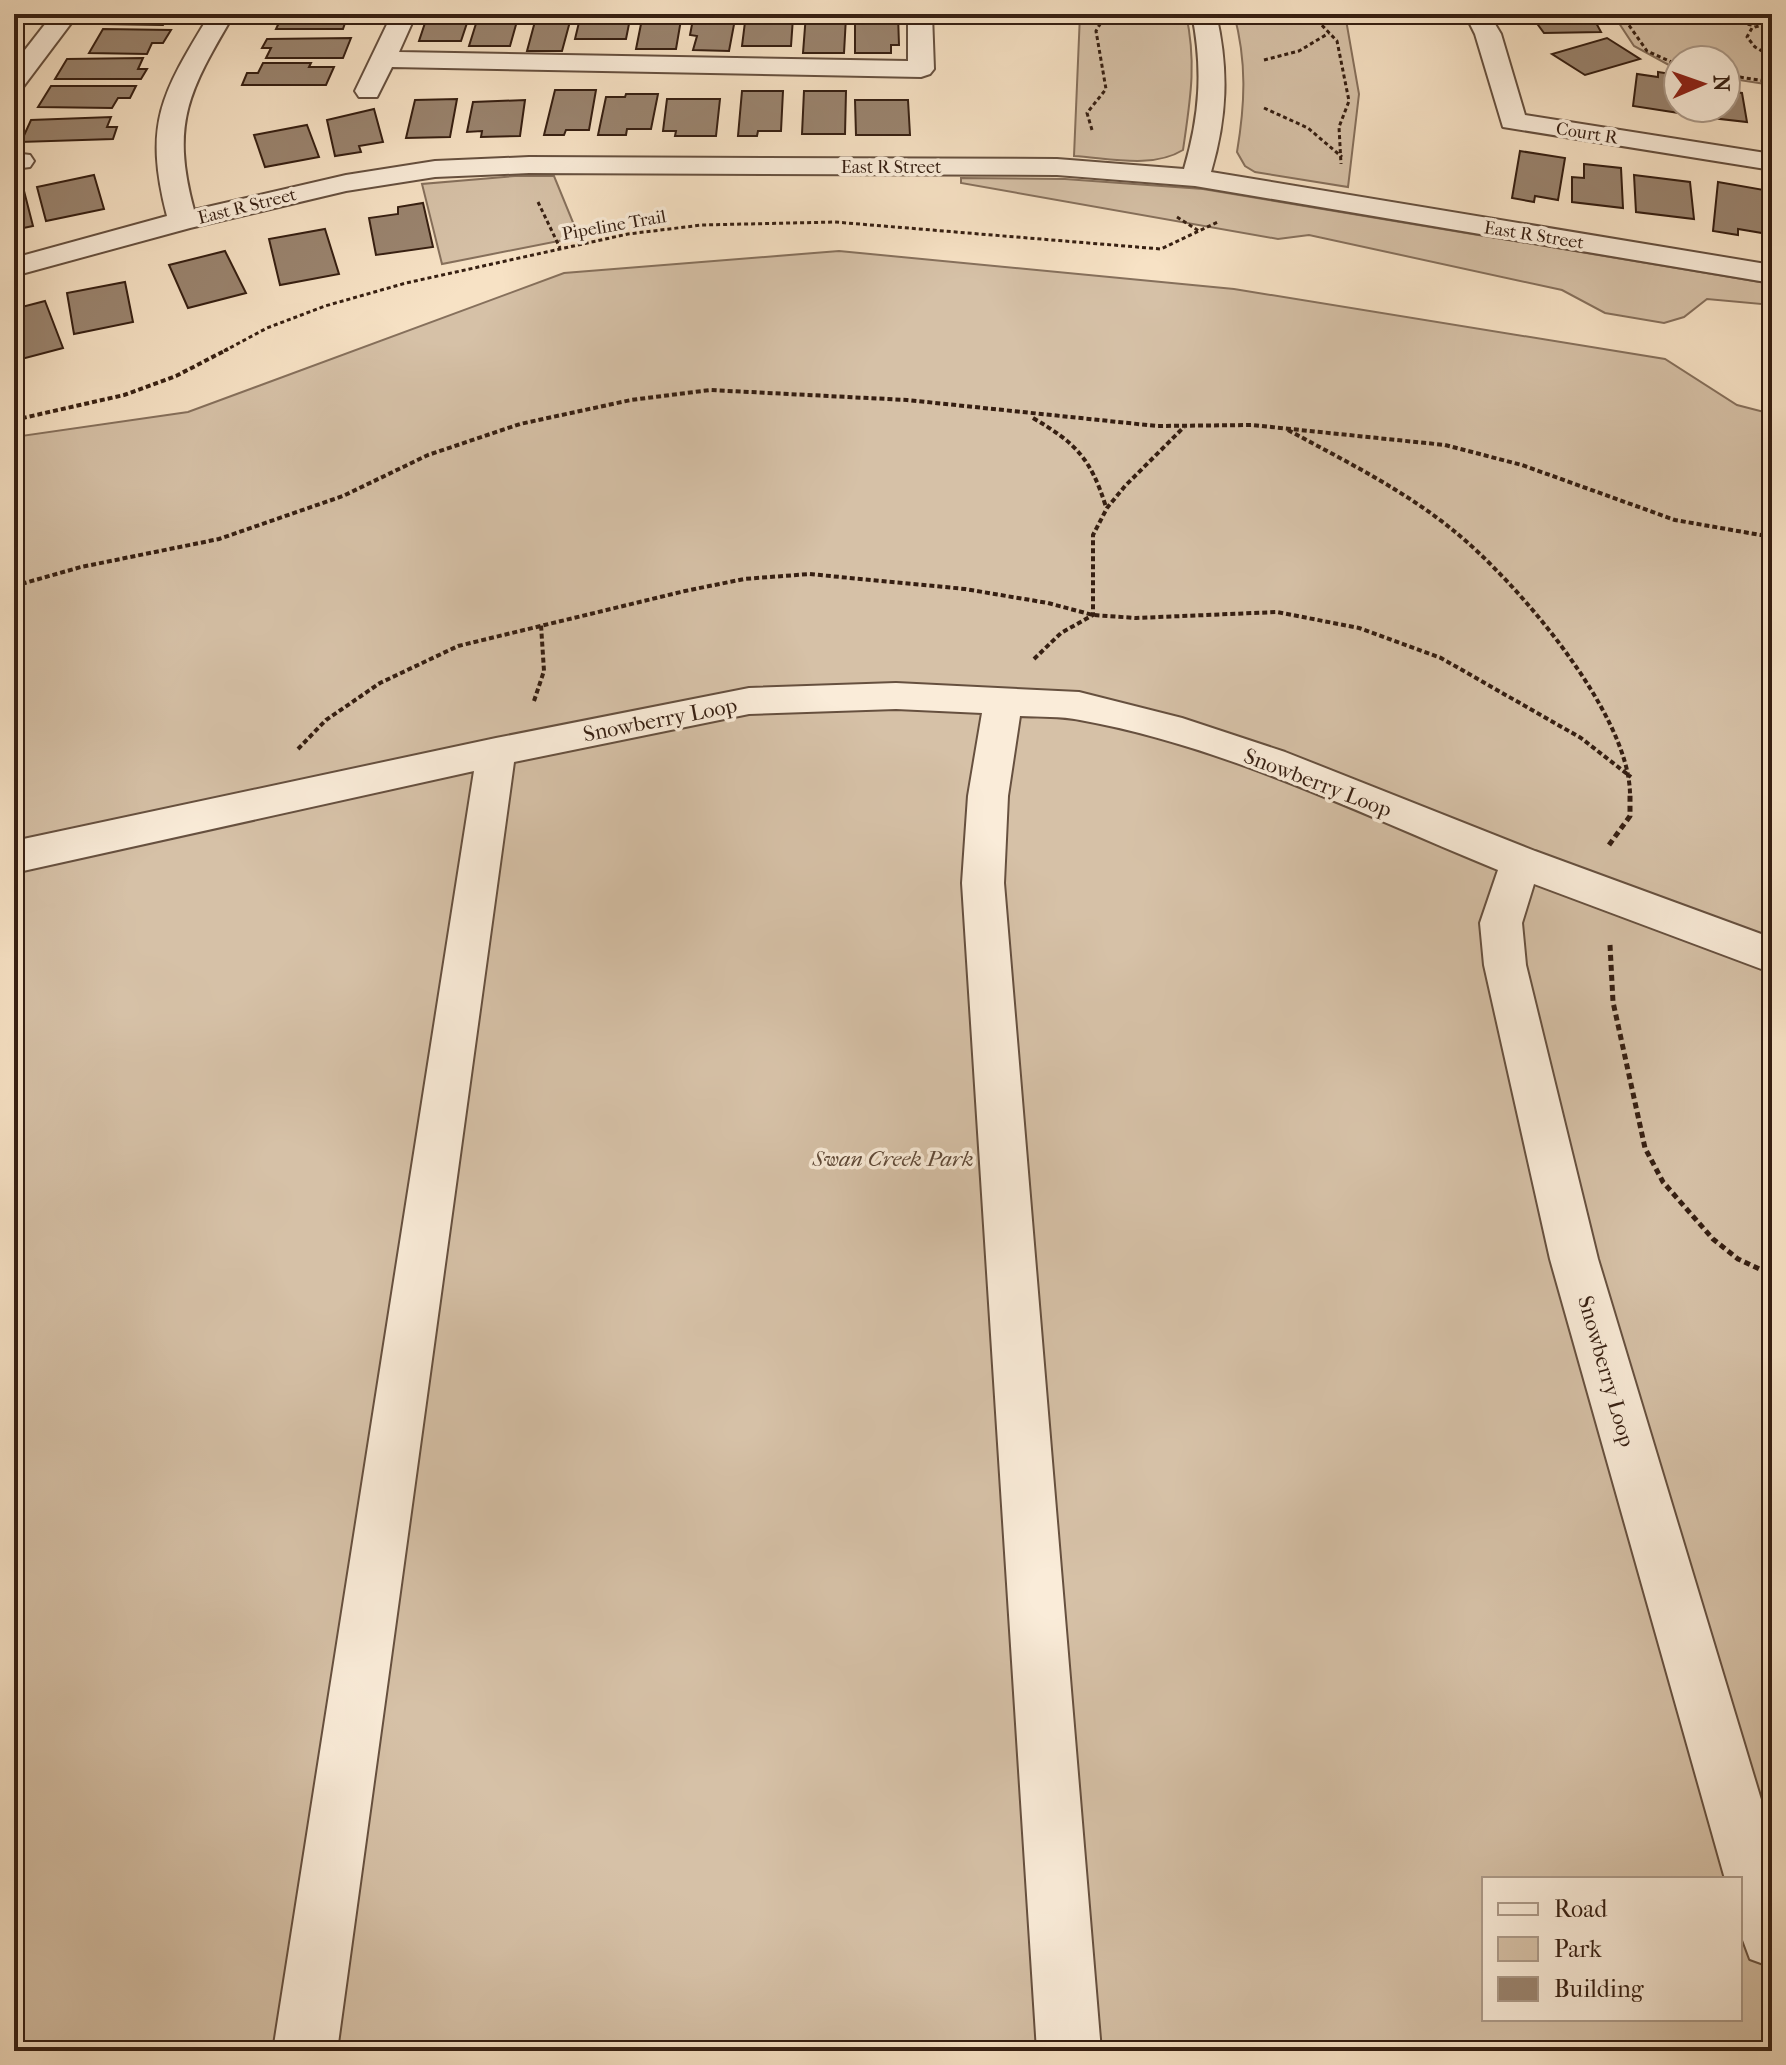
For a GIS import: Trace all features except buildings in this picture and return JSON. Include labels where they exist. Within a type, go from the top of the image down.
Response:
[{"type":"street","points":[[14,81],[66,14]]},
{"type":"street","points":[[183,221],[170,178],[166,150],[168,124],[193,64],[222,14]]},
{"type":"street","points":[[368,91],[404,14]]},
{"type":"street","points":[[384,59],[921,69],[920,14]]},
{"type":"street","points":[[1195,178],[1211,126],[1215,88],[1204,14]]},
{"type":"street","name":"Court R","points":[[1477,14],[1488,34],[1513,121],[1772,162]]},
{"type":"street","name":"East R Street","points":[[14,267],[183,221],[346,183],[435,169],[529,165],[1057,167],[1195,178],[1772,274]]},
{"type":"street","name":"Snowberry Loop","points":[[16,862],[246,806],[749,701],[896,696],[1079,706],[1182,732],[1271,762],[1542,870],[1501,923],[1505,965],[1574,1259],[1772,1937]]},
{"type":"street","points":[[1003,701],[988,796],[983,883],[1069,2051]]},
{"type":"street","points":[[305,2051],[496,752]]},
{"type":"street","points":[[1542,870],[1772,956]]},
{"type":"path","points":[[1098,135],[1090,127],[1087,113],[1106,89],[1096,31],[1106,14]]},
{"type":"path","points":[[1315,14],[1337,41],[1349,101],[1339,127],[1343,162],[1334,170]]},
{"type":"path","points":[[1621,14],[1647,51],[1662,58]]},
{"type":"path","points":[[1707,14],[1755,26]]},
{"type":"path","points":[[1772,22],[1755,26],[1747,32],[1746,38],[1751,45],[1772,57]]},
{"type":"path","points":[[1264,60],[1295,54],[1318,43],[1329,33]]},
{"type":"path","points":[[1742,77],[1772,82]]},
{"type":"path","points":[[1264,108],[1308,128],[1342,157]]},
{"type":"path","name":"Pipeline Trail","points":[[14,420],[124,395],[163,380],[267,328],[325,306],[406,283],[628,234],[702,225],[822,222],[1161,249],[1212,227],[1224,218]]},
{"type":"path","points":[[14,586],[81,567],[219,539],[343,496],[428,455],[520,424],[631,400],[710,390],[907,400],[1028,415],[1185,426],[1252,425],[1445,445],[1522,465],[1675,520],[1772,537]]},
{"type":"path","points":[[1028,415],[1069,439],[1084,452],[1107,508]]},
{"type":"path","points":[[1093,615],[1093,535],[1107,508],[1185,426]]},
{"type":"path","points":[[1286,429],[1414,502],[1456,532],[1494,566],[1540,617],[1604,712],[1623,746],[1631,777],[1628,826],[1615,841],[1542,870]]},
{"type":"path","points":[[246,806],[326,720],[380,683],[458,646],[729,582],[809,574],[965,589],[1048,603],[1093,615],[1136,618],[1277,612],[1359,628],[1441,658],[1581,738],[1631,777]]},
{"type":"path","points":[[1003,701],[1049,641],[1070,625],[1093,615]]},
{"type":"path","points":[[496,752],[521,728],[534,704],[544,671],[541,625]]},
{"type":"path","points":[[1614,897],[1609,962],[1613,1002],[1645,1148],[1663,1182],[1713,1239],[1738,1259],[1772,1275]]},
{"type":"green space","points":[[1080,14],[1186,14],[1192,66],[1183,150],[1171,156],[1144,161],[1074,156]]},
{"type":"green space","points":[[1234,14],[1345,14],[1359,94],[1348,187],[1255,172],[1245,166],[1237,152],[1243,83],[1241,49]]},
{"type":"green space","points":[[1613,14],[1772,14],[1772,85],[1742,80],[1742,44],[1662,44],[1662,61],[1634,46]]},
{"type":"green space","points":[[554,176],[579,237],[442,264],[422,184]]},
{"type":"green space","points":[[961,178],[1065,179],[1203,189],[1772,284],[1772,305],[1707,299],[1684,317],[1664,323],[1605,313],[1562,290],[1309,235],[1278,239],[961,183]]},
{"type":"green space","name":"Swan Creek Park","points":[[839,251],[1234,289],[1665,359],[1737,405],[1772,414],[1772,2051],[14,2051],[14,437],[188,412],[564,273]]}]
